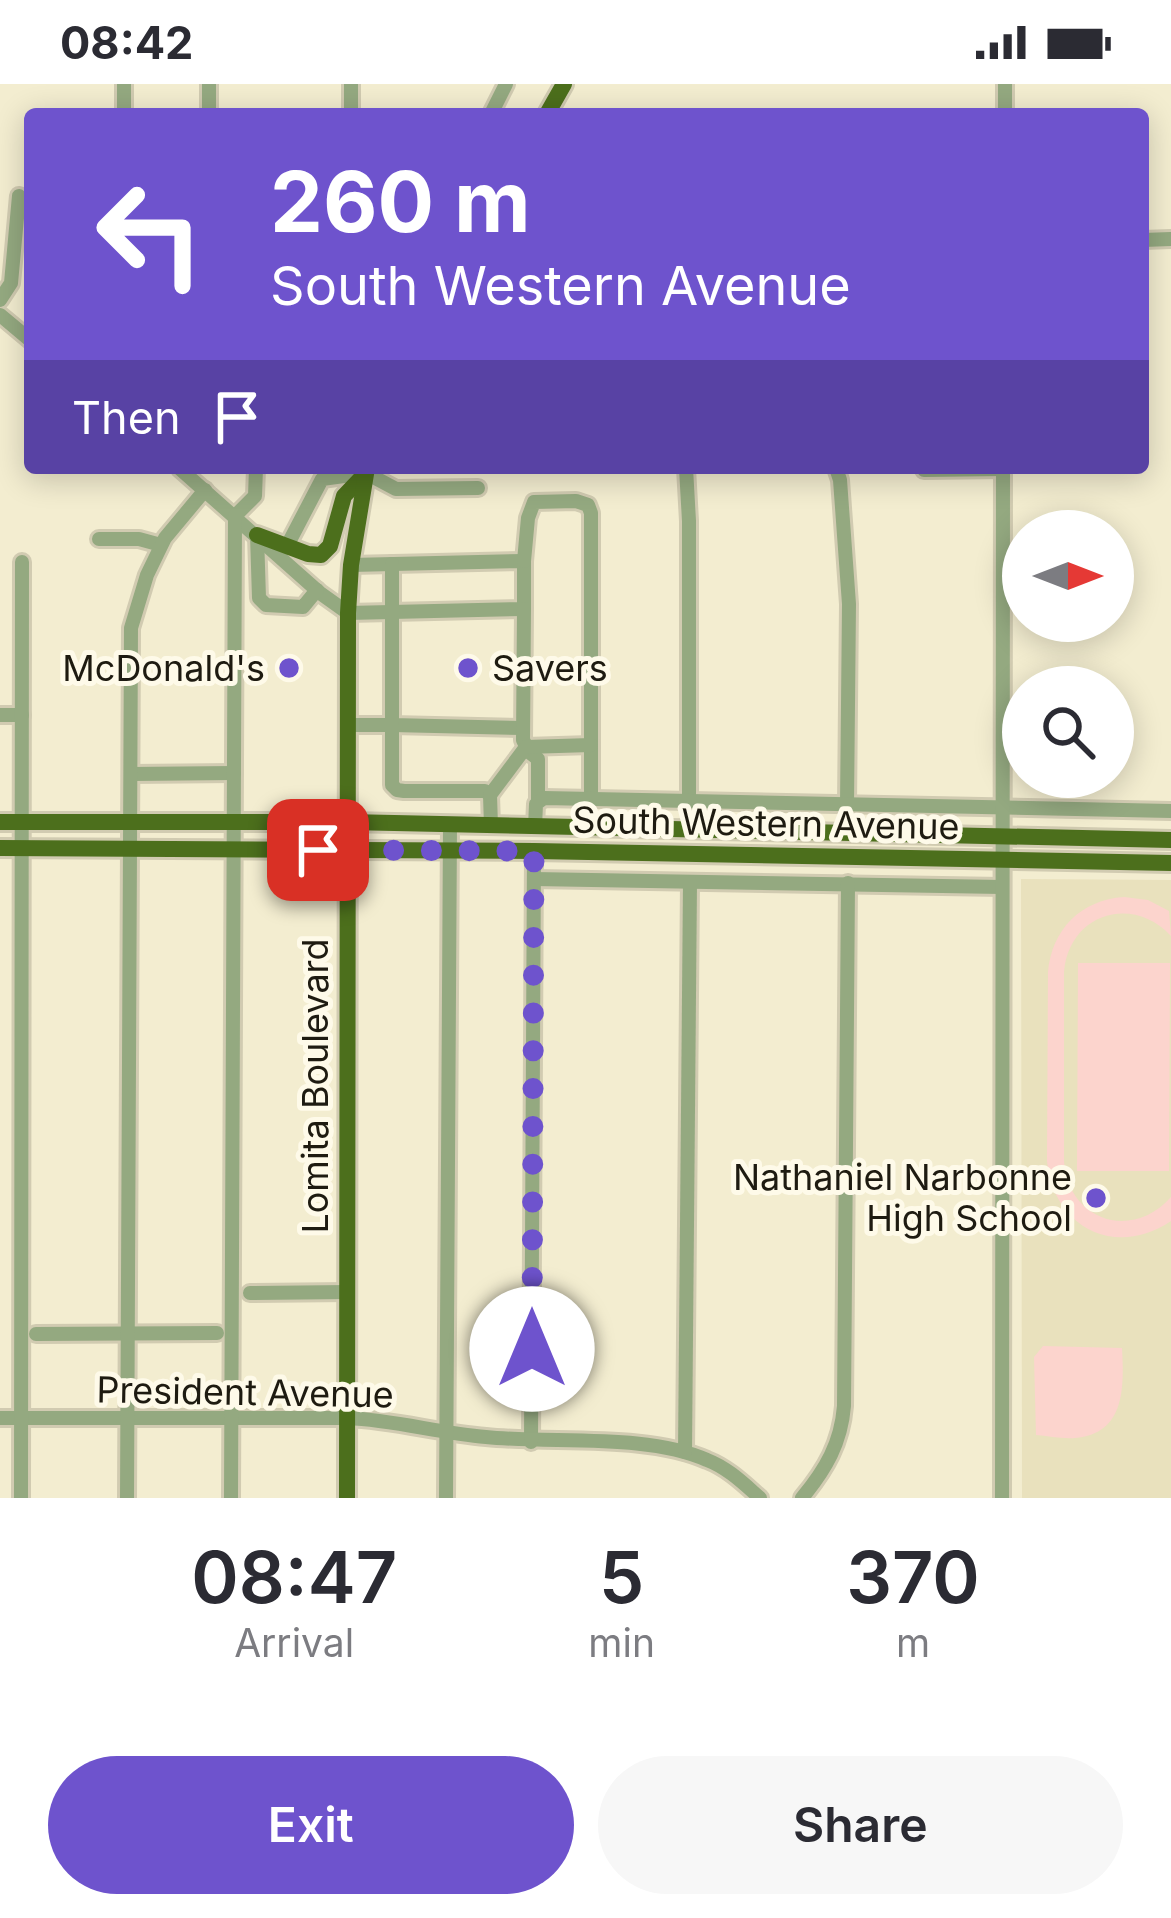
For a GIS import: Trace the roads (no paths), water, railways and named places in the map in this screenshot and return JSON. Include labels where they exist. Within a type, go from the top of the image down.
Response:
[{"type":"main road","points":[[257,535],[314,556],[326,552],[344,496],[364,474]]},
{"type":"main road","name":"Lomita Boulevard","points":[[347,1492],[348,613],[366,474]]},
{"type":"main road","name":"South Western Avenue","points":[[0,822],[348,822],[1171,840]]},
{"type":"main road","name":"South Western Avenue","points":[[0,848],[534,851],[1171,863]]},
{"type":"street","points":[[0,300],[11,283],[19,196]]},
{"type":"street","points":[[0,315],[24,335]]},
{"type":"street","points":[[188,474],[348,613],[524,609]]},
{"type":"street","points":[[231,1498],[235,516],[255,496],[256,474]]},
{"type":"street","points":[[287,546],[322,479],[350,474]]},
{"type":"street","points":[[372,474],[397,489],[478,488]]},
{"type":"street","points":[[686,474],[689,802]]},
{"type":"street","points":[[838,474],[849,604],[847,805]]},
{"type":"street","points":[[1003,474],[1003,1498]]},
{"type":"street","points":[[128,1498],[131,628],[161,545],[205,490]]},
{"type":"street","points":[[538,801],[538,759],[523,740],[524,561],[534,502],[576,501],[588,505],[591,513],[591,799]]},
{"type":"street","points":[[257,535],[259,598],[266,604],[303,607],[317,590]]},
{"type":"street","points":[[99,539],[140,539],[161,545]]},
{"type":"street","points":[[351,565],[524,561]]},
{"type":"street","points":[[20,1498],[22,562]]},
{"type":"street","points":[[392,564],[392,785],[397,790],[485,791],[490,795]]},
{"type":"street","points":[[0,715],[22,715]]},
{"type":"street","points":[[348,725],[523,728]]},
{"type":"street","points":[[526,747],[591,745]]},
{"type":"street","points":[[491,826],[490,795],[526,747]]},
{"type":"street","points":[[131,774],[234,773]]},
{"type":"street","name":"South Western Avenue","points":[[535,827],[538,801],[544,799],[1171,811]]},
{"type":"street","points":[[446,1498],[450,825]]},
{"type":"street","points":[[531,1442],[534,851]]},
{"type":"street","name":"South Western Avenue","points":[[534,879],[1002,887]]},
{"type":"street","points":[[685,1452],[690,881]]},
{"type":"street","points":[[802,1498],[838,1443],[844,1406],[848,884]]},
{"type":"street","points":[[250,1293],[348,1292]]},
{"type":"street","points":[[36,1334],[218,1333]]},
{"type":"street","name":"President Avenue","points":[[0,1418],[348,1418],[531,1442],[652,1444],[724,1468],[760,1498]]},
{"type":"place","name":"McDonald's","points":[[289,668]]},
{"type":"place","name":"Savers","points":[[468,668]]},
{"type":"place","name":"Nathaniel Narbonne High School","points":[[1096,1198]]}]
